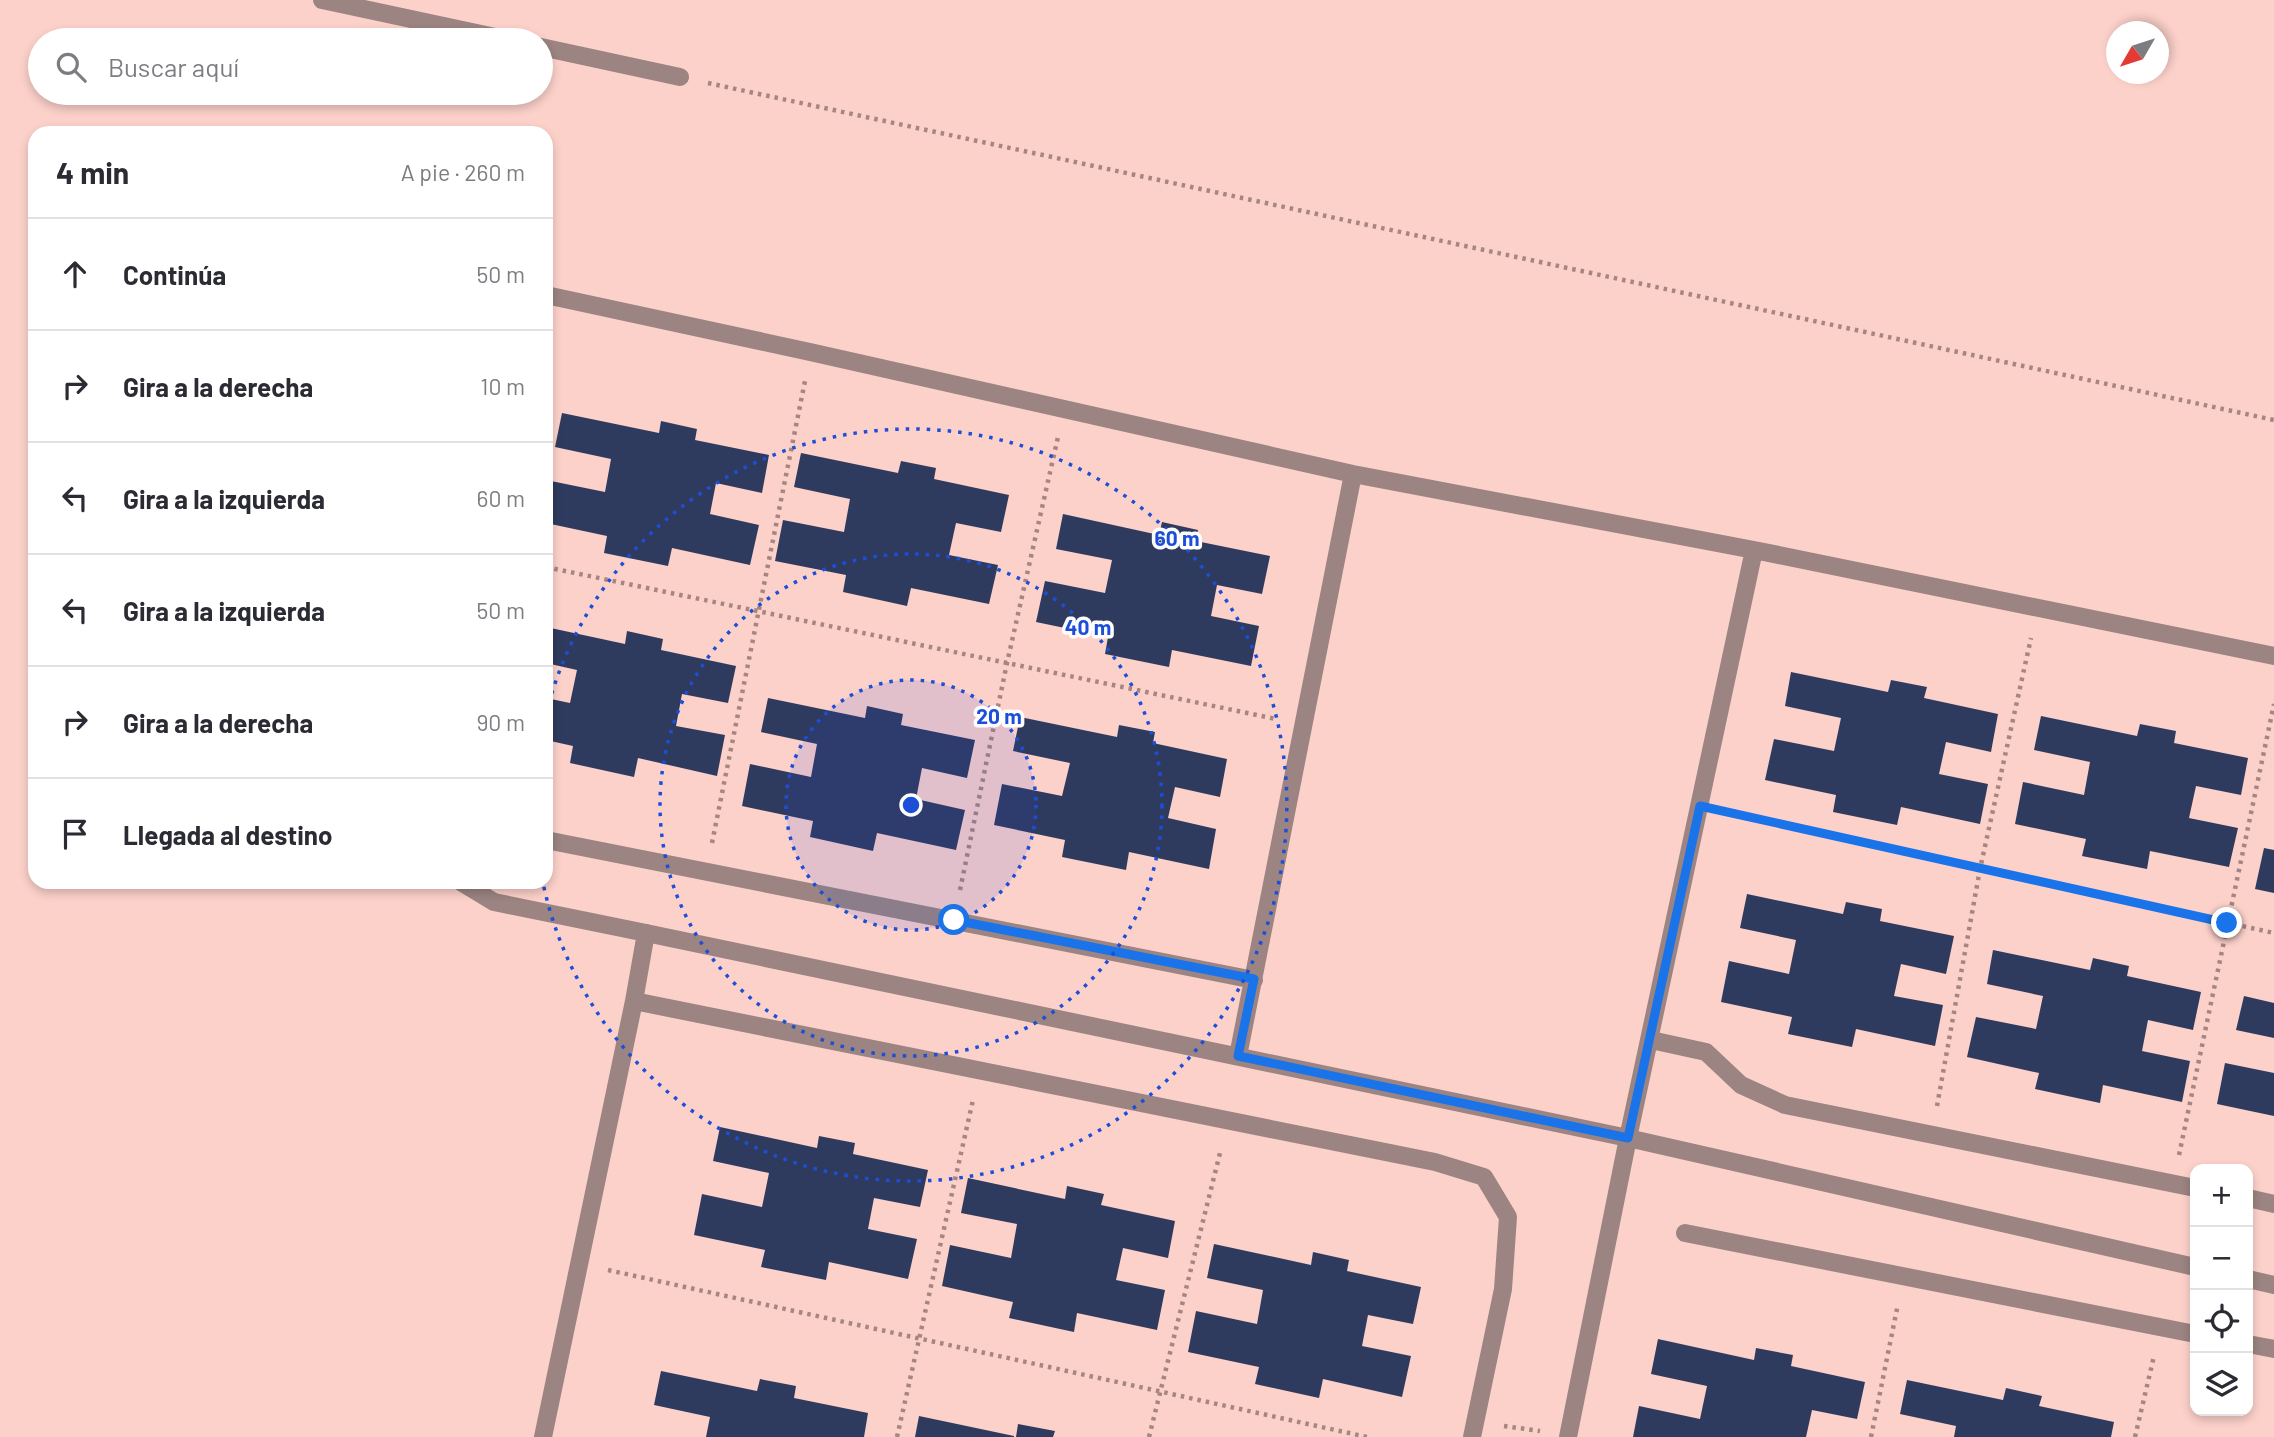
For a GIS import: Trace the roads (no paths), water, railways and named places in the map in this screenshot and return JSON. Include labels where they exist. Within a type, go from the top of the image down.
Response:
[{"type":"street","points":[[322,0],[453,28]]},
{"type":"street","points":[[553,50],[680,77]]},
{"type":"street","points":[[553,297],[1353,474],[1754,550],[2274,656]]},
{"type":"street","points":[[1238,1056],[1353,474]]},
{"type":"street","points":[[1568,1436],[1628,1138],[1754,550]]},
{"type":"street","points":[[553,841],[1254,979]]},
{"type":"street","points":[[473,889],[494,902],[1628,1138],[2190,1266]]},
{"type":"street","points":[[543,1437],[646,933]]},
{"type":"street","points":[[634,1001],[1435,1162],[1484,1177],[1508,1217],[1503,1289],[1474,1430]]},
{"type":"street","points":[[1651,1040],[1706,1052],[1741,1085],[1785,1105],[2190,1187]]},
{"type":"street","points":[[2253,1199],[2274,1204]]},
{"type":"street","points":[[1685,1233],[2190,1333]]},
{"type":"street","points":[[2253,1280],[2274,1285]]},
{"type":"street","points":[[2253,1345],[2274,1349]]}]
